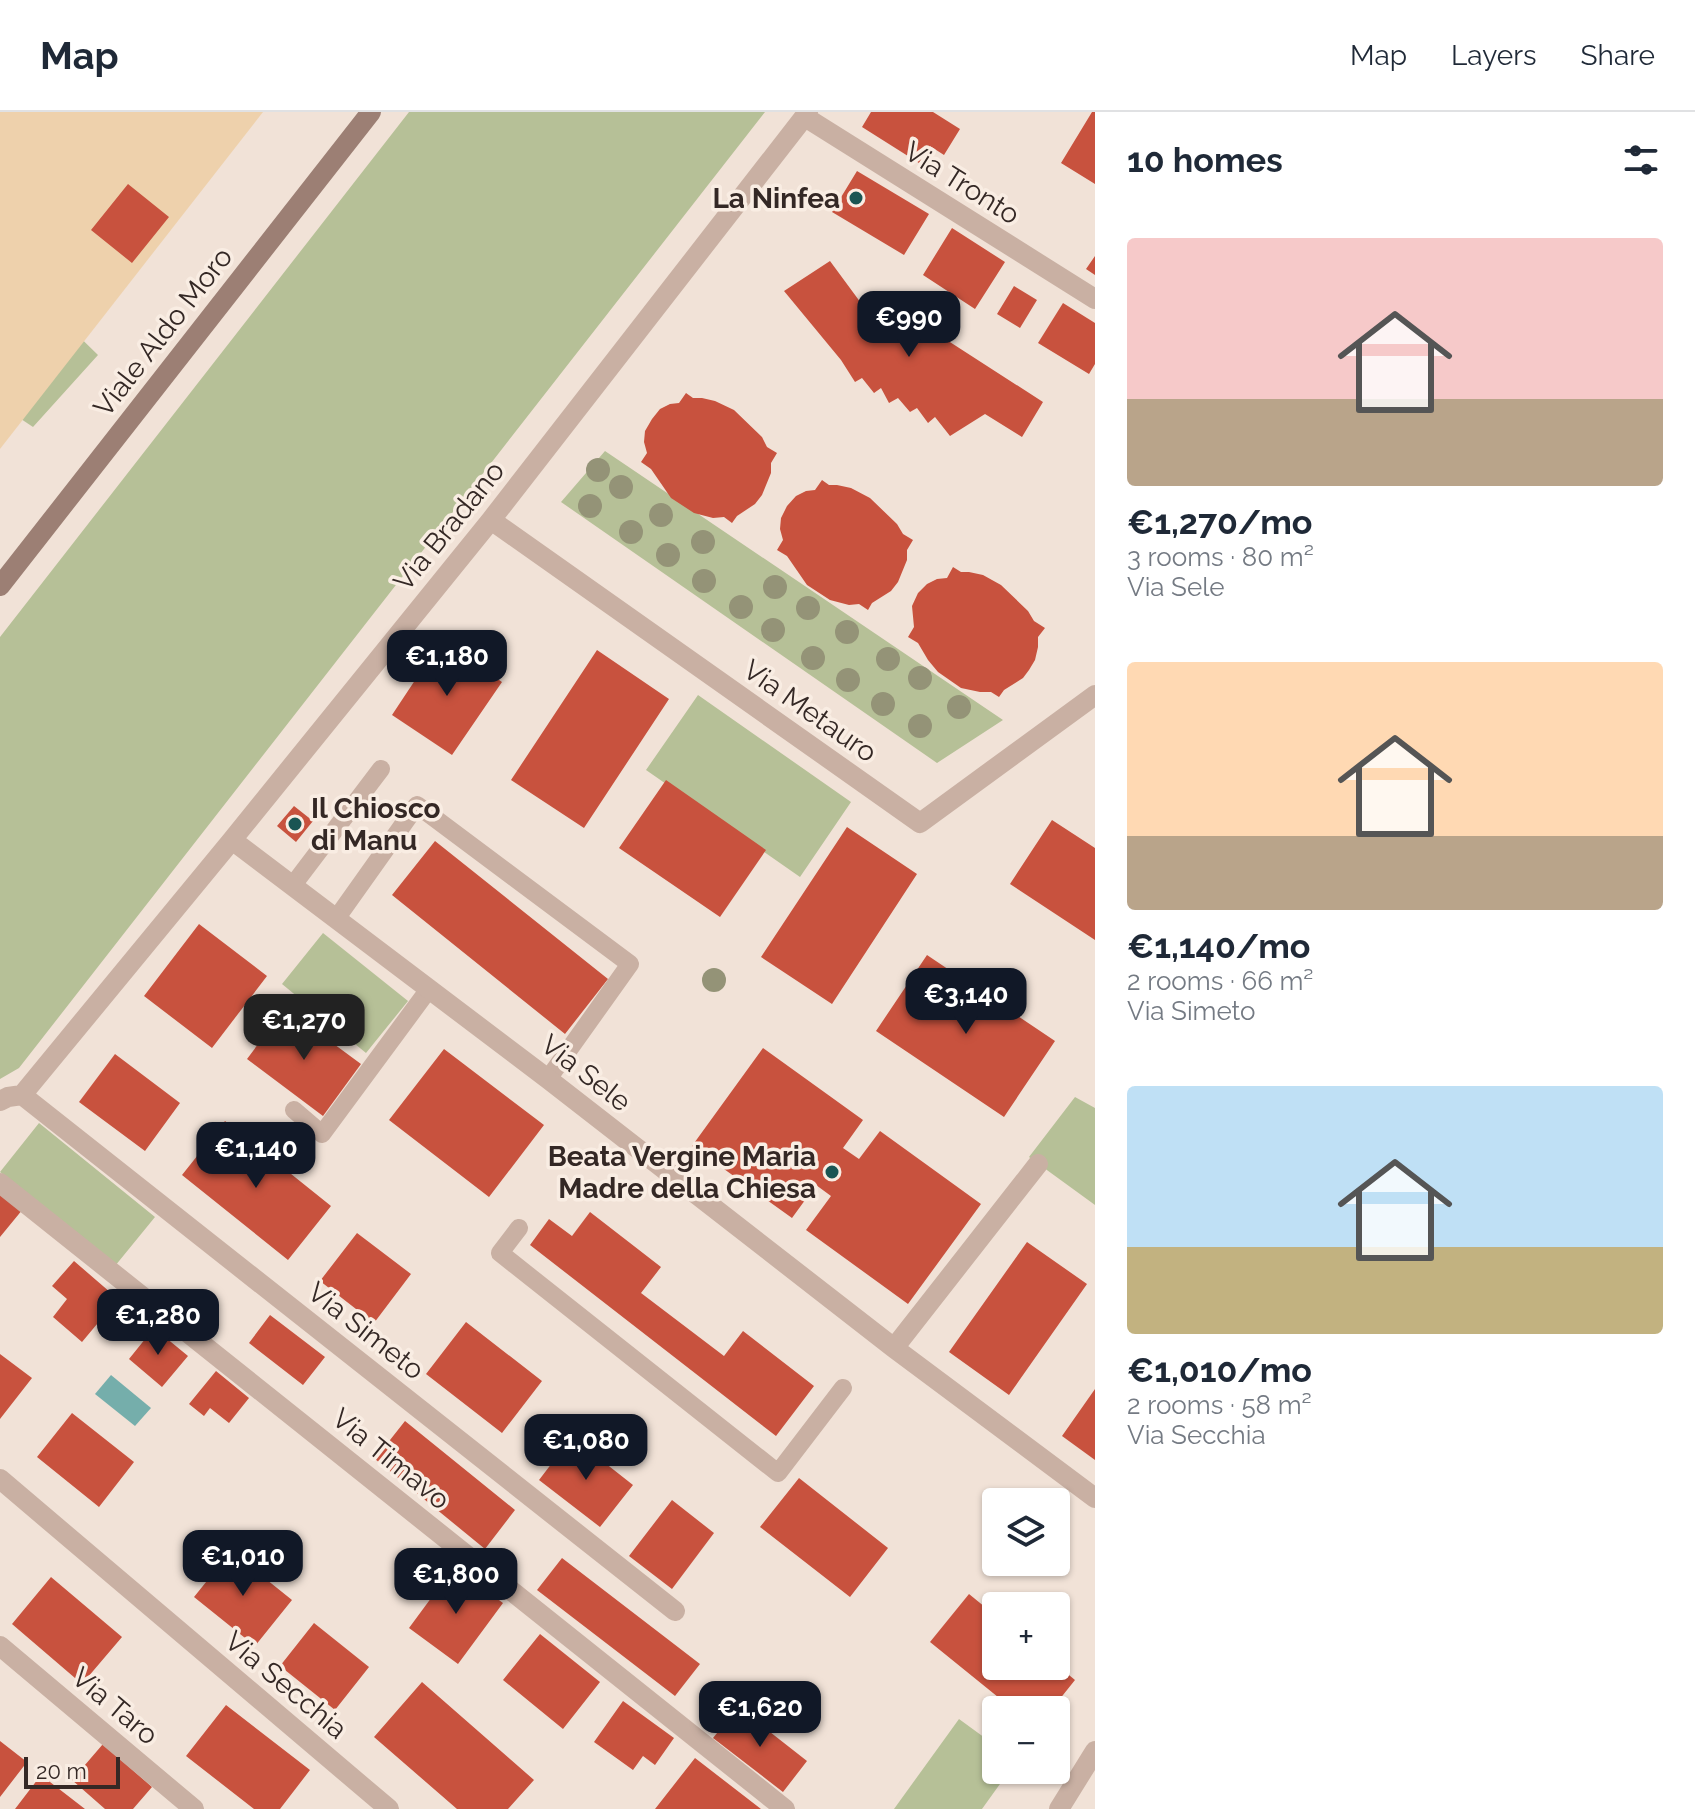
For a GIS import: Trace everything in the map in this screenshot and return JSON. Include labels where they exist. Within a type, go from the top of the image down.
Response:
[{"type":"street","name":"Viale Aldo Moro","points":[[0,586],[371,112]]},
{"type":"street","name":"Via Tronto","points":[[806,114],[1095,299]]},
{"type":"street","name":"Via Bradano","points":[[22,1095],[491,520],[806,114]]},
{"type":"street","name":"Via Metauro","points":[[491,520],[920,823],[1095,695]]},
{"type":"street","name":"Via Sele","points":[[232,840],[548,1079],[894,1348],[1095,1498]]},
{"type":"street","points":[[0,1101],[22,1095]]},
{"type":"street","name":"Via Simeto","points":[[22,1095],[675,1611]]},
{"type":"street","points":[[894,1348],[1038,1164]]},
{"type":"street","name":"Via Timavo","points":[[0,1183],[785,1809]]},
{"type":"street","name":"Via Secchia","points":[[0,1479],[389,1809]]},
{"type":"street","name":"Via Taro","points":[[0,1646],[194,1809]]},
{"type":"street","points":[[1059,1809],[1095,1751]]},
{"type":"lane","points":[[293,885],[381,769]]},
{"type":"lane","points":[[336,919],[417,805],[630,964],[548,1079]]},
{"type":"lane","points":[[294,1110],[322,1134],[429,989]]},
{"type":"lane","points":[[519,1228],[500,1253],[778,1473],[843,1388]]},
{"type":"green space","points":[[409,112],[765,112],[19,1068],[0,1079],[0,637]]},
{"type":"green space","points":[[55,313],[98,355],[33,427],[0,405],[0,386]]},
{"type":"green space","points":[[605,451],[1003,720],[937,763],[561,502]]},
{"type":"green space","points":[[698,695],[851,802],[800,877],[646,770]]},
{"type":"green space","points":[[323,933],[408,1001],[366,1053],[282,984]]},
{"type":"green space","points":[[1075,1097],[1095,1108],[1095,1205],[1029,1157]]},
{"type":"green space","points":[[39,1123],[155,1217],[115,1266],[0,1172]]},
{"type":"green space","points":[[959,1719],[982,1736],[982,1784],[1000,1784],[982,1809],[894,1809]]},
{"type":"sand","points":[[0,112],[263,112],[0,449]]},
{"type":"water","points":[[111,1375],[151,1408],[135,1426],[95,1394]]},
{"type":"building","points":[[871,112],[933,112],[960,129],[944,155],[930,146],[919,163],[862,127]]},
{"type":"building","points":[[1092,112],[1095,112],[1095,184],[1061,163]]},
{"type":"building","points":[[857,171],[929,214],[904,255],[832,212]]},
{"type":"building","points":[[128,184],[169,217],[132,263],[91,230]]},
{"type":"building","points":[[952,228],[1005,262],[975,309],[923,275]]},
{"type":"building","points":[[1095,256],[1095,275],[1086,269]]},
{"type":"building","points":[[830,261],[872,318],[891,304],[1043,402],[1022,437],[985,414],[950,436],[935,417],[928,423],[917,408],[910,412],[898,398],[889,403],[881,388],[874,393],[862,378],[855,382],[841,360],[784,291]]},
{"type":"building","points":[[1014,286],[1037,300],[1020,328],[997,314]]},
{"type":"building","points":[[1063,303],[1095,323],[1095,364],[1089,374],[1038,343]]},
{"type":"building","points":[[686,393],[734,410],[762,437],[767,447],[777,453],[762,495],[732,523],[724,517],[713,518],[694,513],[671,498],[651,469],[641,462],[647,453],[645,431],[652,419],[660,409],[679,403]]},
{"type":"building","points":[[822,480],[829,485],[851,488],[870,498],[903,534],[913,540],[898,582],[868,610],[859,604],[830,600],[807,585],[787,556],[777,550],[783,540],[781,518],[787,506],[796,496],[815,490]]},
{"type":"building","points":[[953,567],[961,572],[983,575],[1001,585],[1034,621],[1045,628],[1038,637],[1035,660],[1029,670],[999,697],[991,692],[961,688],[938,672],[918,643],[908,637],[914,627],[912,606],[918,593],[927,584],[947,578]]},
{"type":"building","points":[[441,641],[502,682],[452,755],[392,715]]},
{"type":"building","points":[[597,650],[669,699],[584,828],[511,780]]},
{"type":"building","points":[[666,780],[766,850],[720,917],[619,848]]},
{"type":"building","name":"Il Chiosco di Manu","points":[[294,806],[313,821],[296,842],[277,826]]},
{"type":"building","points":[[1052,820],[1095,848],[1095,940],[1010,884]]},
{"type":"building","points":[[847,827],[917,874],[832,1004],[761,957]]},
{"type":"building","points":[[435,841],[608,979],[565,1034],[392,895]]},
{"type":"building","points":[[199,924],[267,976],[212,1048],[144,996]]},
{"type":"building","points":[[927,955],[1055,1041],[1004,1117],[876,1031]]},
{"type":"building","points":[[285,1008],[361,1064],[323,1116],[247,1059]]},
{"type":"building","name":"Beata Vergine Maria Madre della Chiesa","points":[[763,1048],[863,1120],[843,1148],[859,1159],[880,1131],[981,1204],[908,1304],[806,1230],[831,1196],[816,1185],[792,1218],[692,1146]]},
{"type":"building","points":[[444,1049],[544,1125],[489,1197],[389,1120]]},
{"type":"building","points":[[115,1054],[180,1103],[145,1151],[79,1102]]},
{"type":"building","points":[[225,1121],[331,1206],[288,1260],[182,1175]]},
{"type":"building","points":[[0,1190],[23,1209],[0,1237]]},
{"type":"building","points":[[590,1212],[661,1267],[641,1293],[724,1356],[743,1331],[814,1386],[776,1436],[530,1245],[549,1219],[572,1236]]},
{"type":"building","points":[[357,1233],[411,1274],[374,1323],[320,1281]]},
{"type":"building","points":[[1027,1242],[1087,1284],[1009,1395],[949,1352]]},
{"type":"building","points":[[74,1261],[118,1299],[82,1342],[53,1317],[67,1299],[52,1286]]},
{"type":"building","points":[[270,1315],[325,1357],[303,1385],[249,1343]]},
{"type":"building","points":[[466,1322],[542,1381],[502,1433],[426,1374]]},
{"type":"building","points":[[154,1328],[188,1356],[162,1387],[129,1359]]},
{"type":"building","points":[[0,1354],[32,1378],[0,1419]]},
{"type":"building","points":[[216,1371],[249,1398],[229,1423],[210,1408],[204,1416],[189,1404]]},
{"type":"building","points":[[1095,1389],[1095,1460],[1062,1436]]},
{"type":"building","points":[[72,1413],[134,1462],[99,1507],[37,1457]]},
{"type":"building","points":[[405,1421],[515,1510],[485,1549],[375,1459]]},
{"type":"building","points":[[572,1437],[633,1485],[600,1527],[539,1480]]},
{"type":"building","points":[[799,1478],[888,1548],[850,1597],[760,1527]]},
{"type":"building","points":[[672,1500],[714,1533],[672,1589],[629,1556]]},
{"type":"building","points":[[231,1551],[292,1600],[255,1646],[194,1597]]},
{"type":"building","points":[[562,1558],[700,1664],[675,1696],[537,1590]]},
{"type":"building","points":[[454,1567],[503,1603],[458,1664],[409,1628]]},
{"type":"building","points":[[51,1577],[122,1637],[82,1684],[12,1624]]},
{"type":"building","points":[[969,1594],[982,1605],[982,1680],[1070,1680],[1070,1676],[1075,1680],[1062,1696],[997,1696],[930,1642]]},
{"type":"building","points":[[314,1623],[369,1667],[335,1710],[280,1666]]},
{"type":"building","points":[[540,1634],[600,1682],[563,1729],[503,1680]]},
{"type":"building","points":[[422,1682],[534,1780],[508,1809],[457,1809],[374,1737]]},
{"type":"building","points":[[623,1701],[674,1738],[655,1765],[643,1756],[633,1770],[594,1742]]},
{"type":"building","points":[[226,1705],[310,1770],[280,1809],[254,1809],[186,1756]]},
{"type":"building","points":[[738,1707],[807,1761],[783,1792],[713,1738]]},
{"type":"building","points":[[0,1741],[27,1762],[0,1797]]},
{"type":"building","points":[[103,1744],[152,1787],[133,1809],[105,1809],[72,1780]]},
{"type":"building","points":[[695,1758],[761,1809],[655,1809]]},
{"type":"building","points":[[41,1775],[85,1809],[15,1809]]},
{"type":"place","name":"La Ninfea","points":[[856,198]]},
{"type":"place","name":"Il Chiosco di Manu","points":[[295,824]]},
{"type":"place","name":"Beata Vergine Maria Madre della Chiesa","points":[[832,1172]]}]
